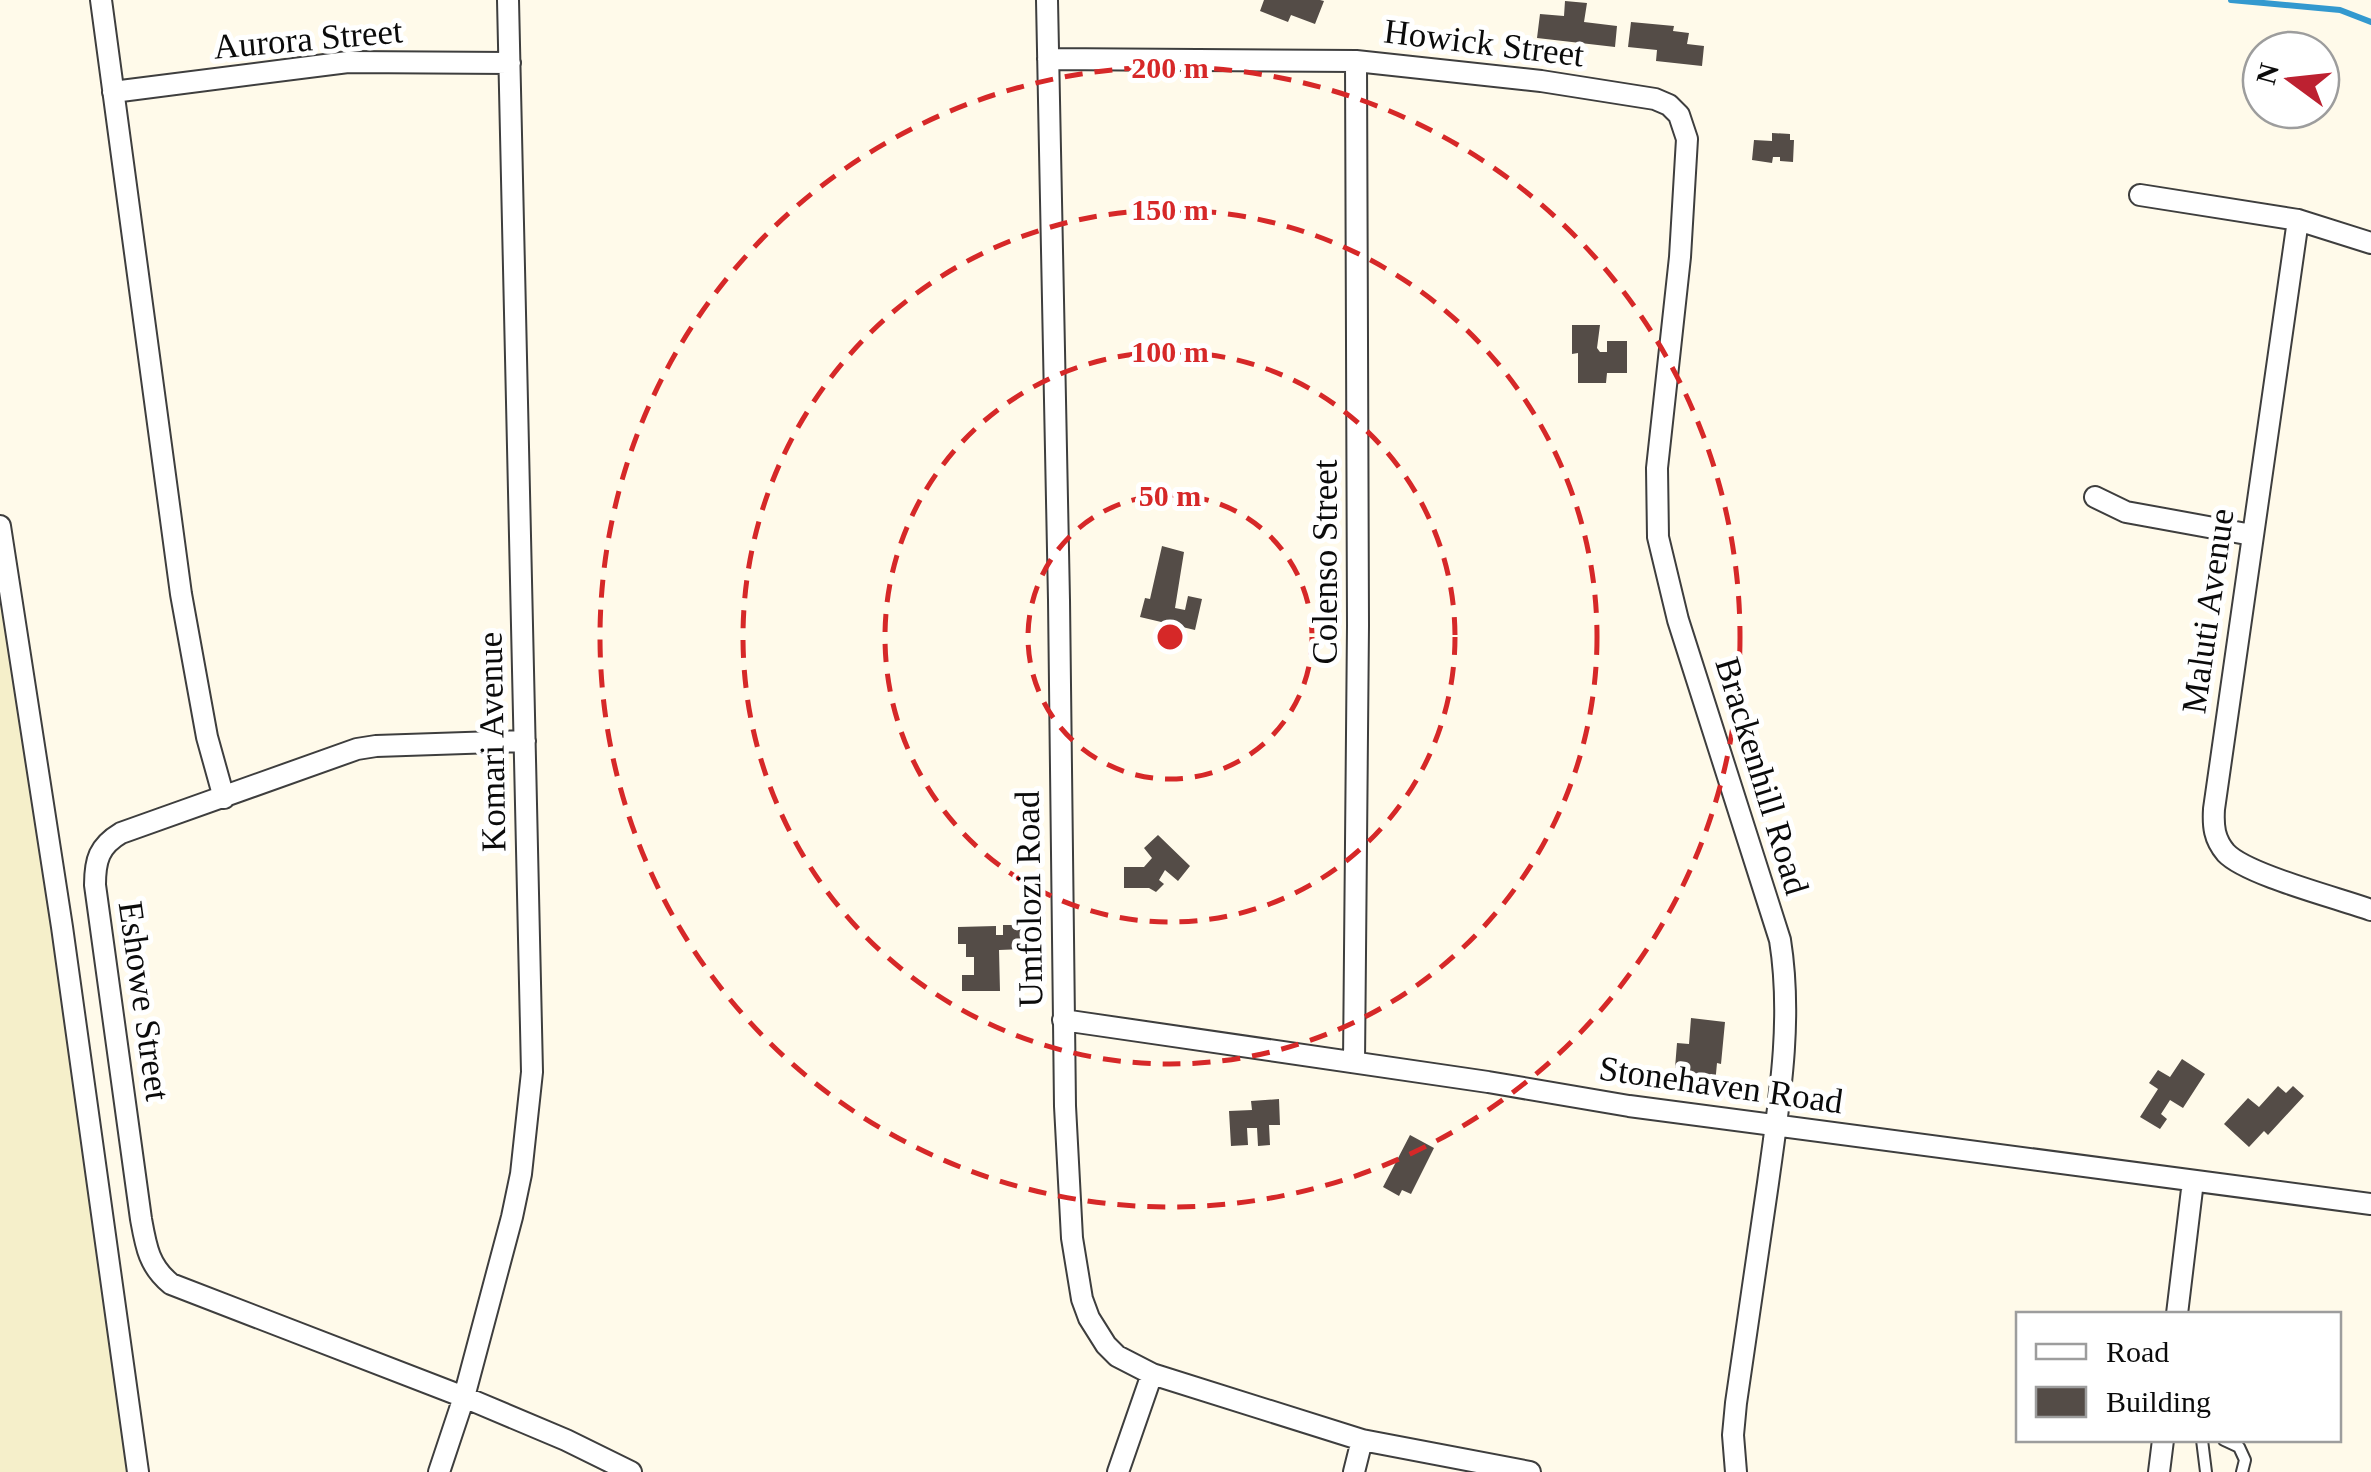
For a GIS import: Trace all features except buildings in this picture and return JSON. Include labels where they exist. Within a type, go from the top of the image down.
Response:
[{"type":"street","points":[[101,0],[181,594],[208,737],[224,798]]},
{"type":"street","name":"Komari Avenue","points":[[439,1472],[464,1397],[512,1217],[532,1072],[508,0]]},
{"type":"street","name":"Umfolozi Road","points":[[1047,0],[1063,1020],[1072,1238],[1088,1318],[1117,1356],[1152,1374],[1362,1440],[1530,1472]]},
{"type":"street","name":"Howick Street","points":[[1048,59],[1356,61],[1561,84],[1638,96],[1669,106]]},
{"type":"street","name":"Colenso Street","points":[[1354,1062],[1358,644],[1356,61]]},
{"type":"street","name":"Aurora Street","points":[[112,92],[348,62],[510,62]]},
{"type":"street","name":"Brackenhill Road","points":[[1669,106],[1685,127],[1686,181],[1657,468],[1658,538],[1678,620],[1780,940],[1786,976],[1776,1126],[1736,1403],[1736,1472]]},
{"type":"street","points":[[2140,195],[2298,220],[2371,243]]},
{"type":"street","name":"Maluti Avenue","points":[[2298,220],[2213,831],[2229,856],[2248,867],[2371,910]]},
{"type":"street","points":[[2095,497],[2126,512],[2252,536]]},
{"type":"street","points":[[0,526],[62,927],[138,1472]]},
{"type":"street","name":"Eshowe Street","points":[[525,741],[376,746],[343,753],[108,841],[95,865],[95,885],[149,1259],[156,1272],[186,1291],[464,1397],[631,1472]]},
{"type":"street","name":"Stonehaven Road","points":[[1063,1020],[1776,1126],[2371,1204]]},
{"type":"street","points":[[2178,1312],[2193,1181]]},
{"type":"street","points":[[1118,1472],[1152,1374]]},
{"type":"street","points":[[1354,1472],[1362,1440]]},
{"type":"street","points":[[2159,1472],[2163,1442]]},
{"type":"lane","points":[[2202,1442],[2206,1472]]},
{"type":"lane","points":[[2229,1442],[2239,1446],[2245,1460],[2242,1472]]},
{"type":"shaded area","points":[[0,560],[130,1472],[0,1472]]},
{"type":"waterway","points":[[2231,0],[2340,10],[2371,22]]}]
